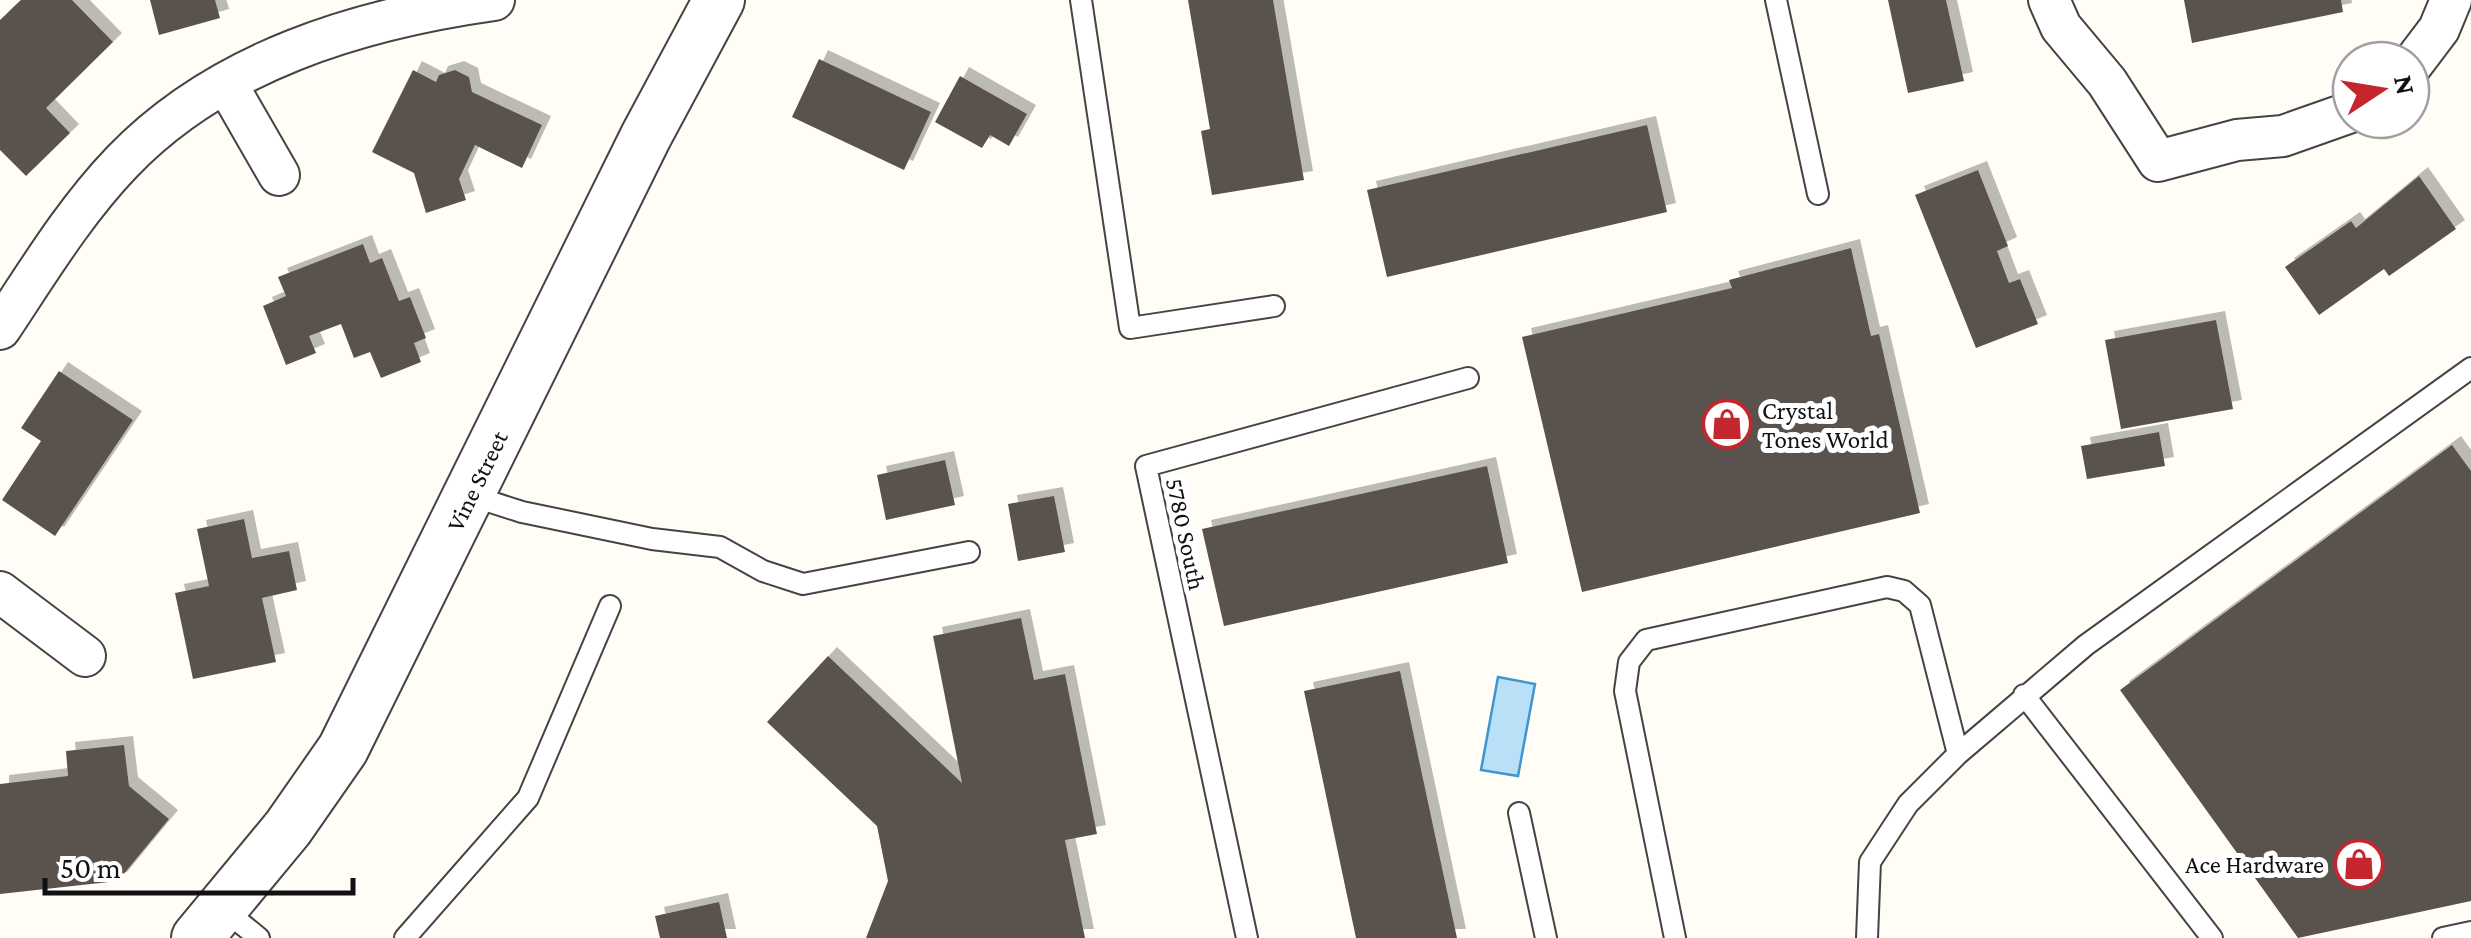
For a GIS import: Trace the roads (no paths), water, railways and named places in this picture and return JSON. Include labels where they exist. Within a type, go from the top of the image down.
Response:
[{"type":"street","points":[[0,329],[79,211],[124,159],[226,83],[298,46],[380,20],[494,0]]},
{"type":"street","name":"Vine Street","points":[[226,928],[343,749],[646,136],[719,0]]},
{"type":"street","points":[[2048,0],[2062,27],[2107,82],[2158,161],[2237,140],[2283,136],[2331,119]]},
{"type":"street","points":[[2431,40],[2451,0]]},
{"type":"street","points":[[226,83],[279,175]]},
{"type":"street","points":[[0,592],[85,656]]},
{"type":"lane","points":[[1081,0],[1130,328],[1274,306]]},
{"type":"lane","points":[[1776,0],[1818,194]]},
{"type":"lane","points":[[1867,938],[1870,862],[1908,804],[1958,754],[2086,645],[2471,368]]},
{"type":"lane","name":"5780 South","points":[[1246,938],[1146,466],[1468,378]]},
{"type":"lane","points":[[469,495],[522,512],[652,539],[720,547],[763,571],[803,584],[969,552]]},
{"type":"lane","points":[[1675,938],[1625,691],[1628,662],[1646,640],[1887,587],[1904,591],[1920,604],[1958,754]]},
{"type":"lane","points":[[405,938],[528,798],[610,606]]},
{"type":"lane","points":[[2024,695],[2212,938]]},
{"type":"lane","points":[[1518,813],[1546,938]]},
{"type":"lane","points":[[2443,938],[2471,932]]},
{"type":"water","points":[[1498,677],[1535,684],[1518,776],[1481,770]]},
{"type":"place","name":"Crystal Tones World","points":[[1727,424]]},
{"type":"place","name":"Ace Hardware","points":[[2359,864]]}]
